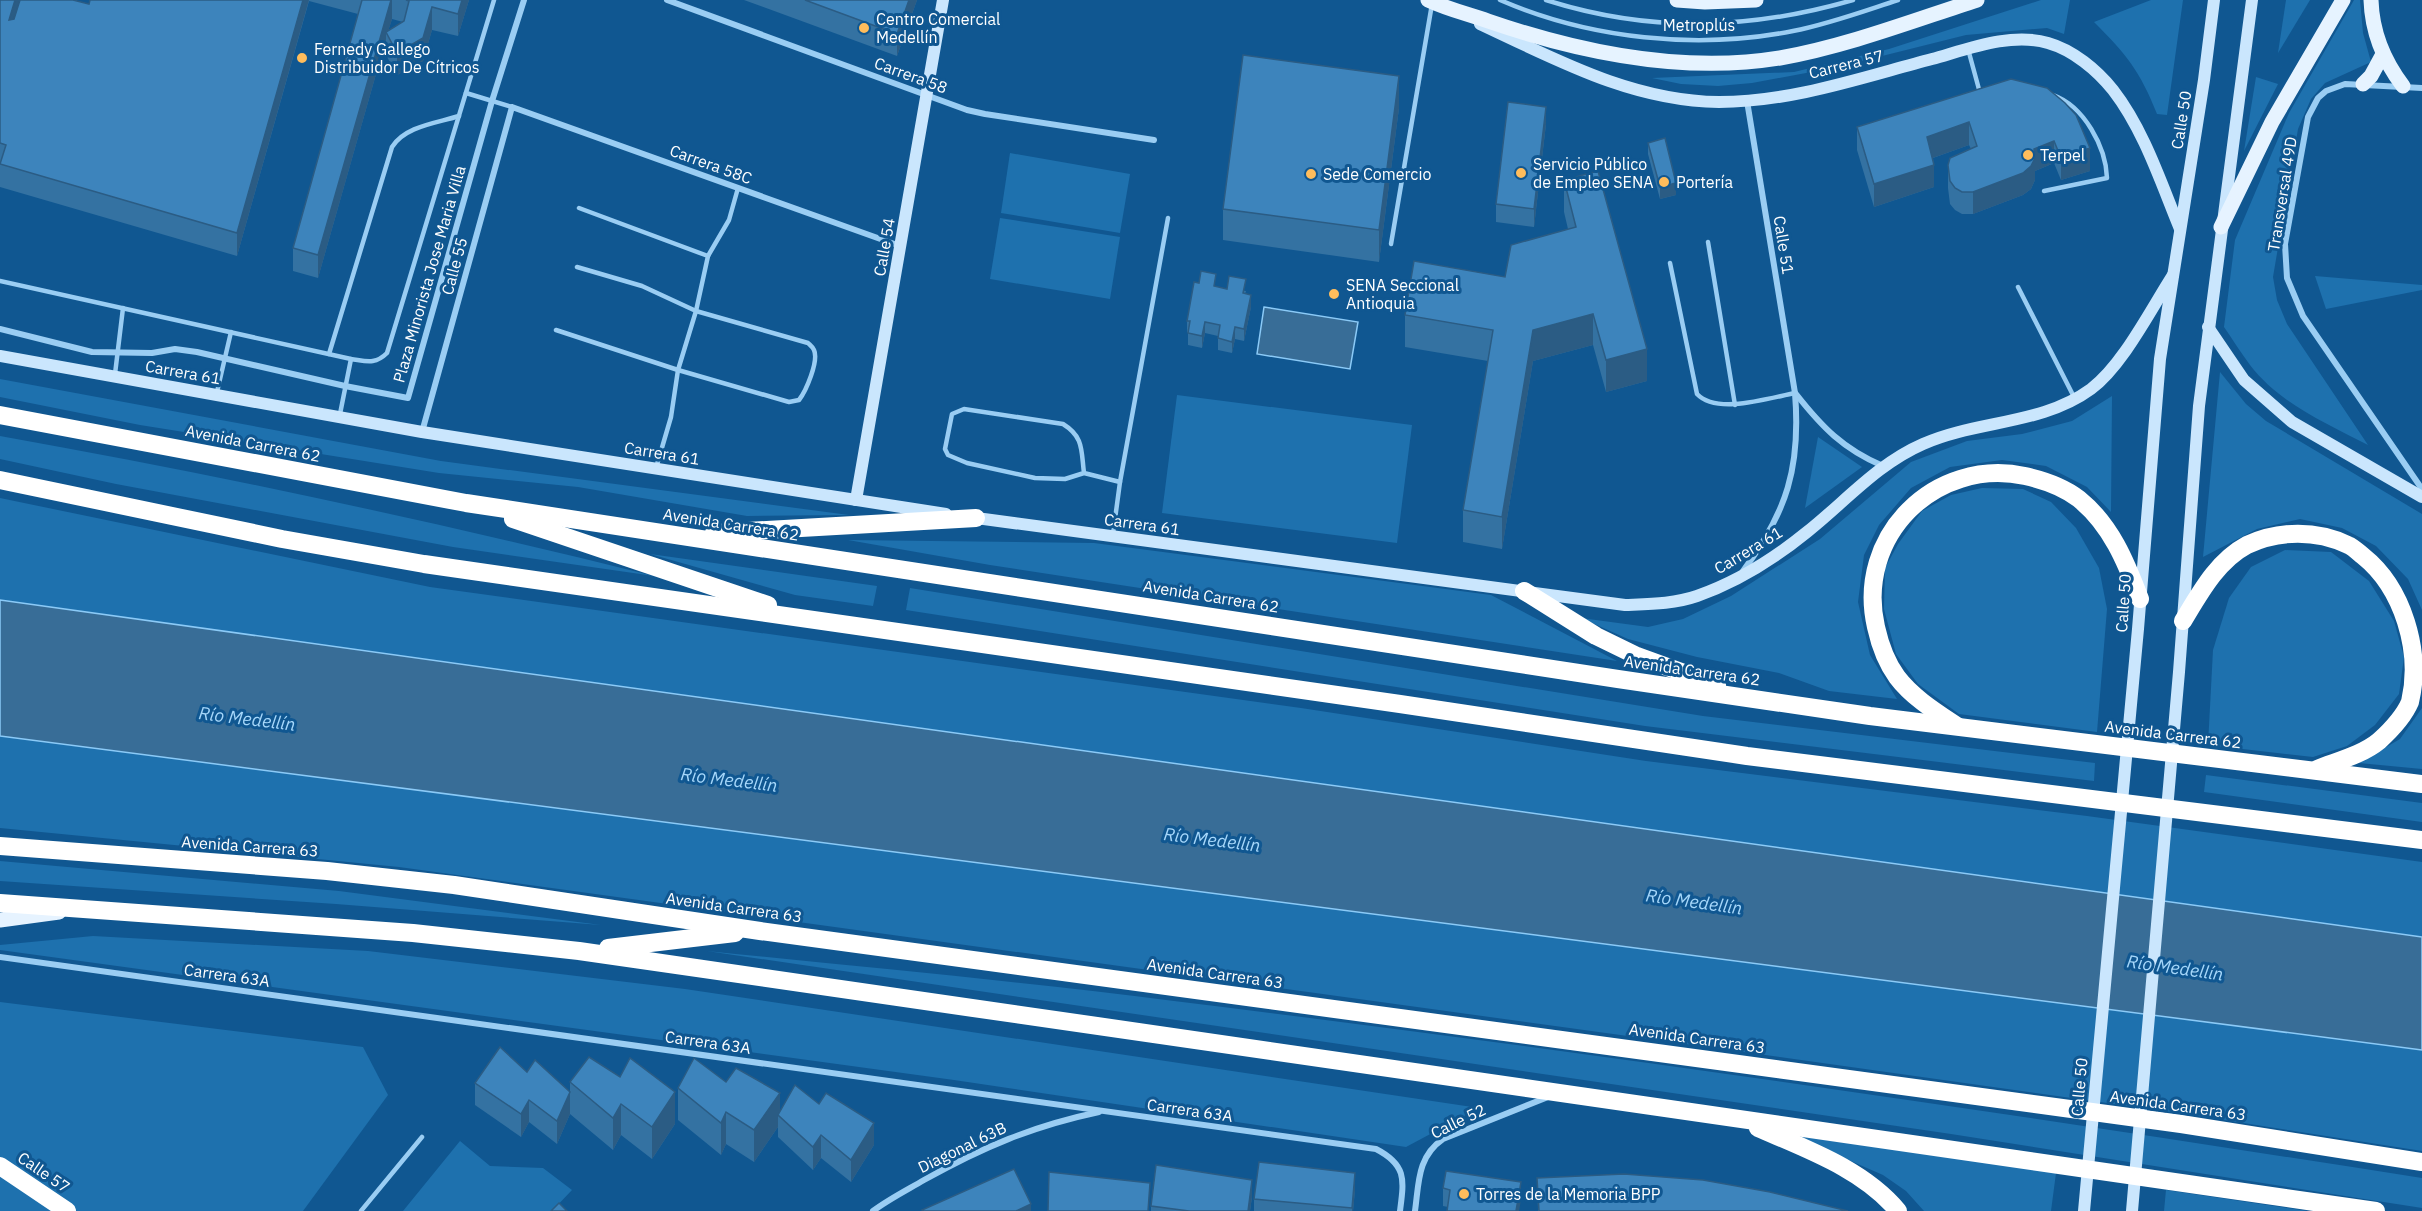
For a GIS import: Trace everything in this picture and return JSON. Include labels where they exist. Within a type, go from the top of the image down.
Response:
[{"type":"highway","name":"Avenida Carrera 62","points":[[0,415],[466,503],[1759,700],[2422,784]]},
{"type":"highway","points":[[1958,727],[1925,704],[1897,677],[1881,648],[1872,609],[1874,571],[1886,542],[1906,513],[1934,489],[1972,475],[2006,472],[2042,480],[2079,499],[2102,523],[2121,550],[2140,599]]},
{"type":"highway","points":[[0,480],[354,554],[1747,756],[2422,840]]},
{"type":"highway","points":[[466,503],[811,619]]},
{"type":"highway","points":[[676,535],[976,518]]},
{"type":"highway","points":[[2183,621],[2207,582],[2224,562],[2246,546],[2277,534],[2311,533],[2349,545],[2377,567],[2397,595],[2416,647],[2417,673],[2410,702],[2397,722],[2378,742],[2355,755],[2312,770]]},
{"type":"highway","points":[[1524,591],[1596,636],[1637,656],[1759,700]]},
{"type":"highway","name":"Avenida Carrera 63","points":[[0,846],[327,872],[454,885],[760,931],[2170,1123],[2422,1162]]},
{"type":"highway","points":[[0,903],[413,933],[579,951],[2376,1211]]},
{"type":"highway","points":[[579,951],[760,931]]},
{"type":"highway","points":[[1737,1119],[1820,1155],[1860,1178],[1898,1211]]},
{"type":"highway","name":"Calle 57","points":[[0,1166],[67,1211]]},
{"type":"main road","points":[[1677,0],[1705,2],[1756,0]]},
{"type":"main road","points":[[1430,1],[1523,33],[1598,52],[1648,61],[1732,62],[1779,58],[1818,50],[1977,0]]},
{"type":"main road","points":[[2222,227],[2272,122],[2343,0]]},
{"type":"main road","points":[[2371,0],[2376,31],[2383,54],[2403,86]]},
{"type":"main road","points":[[2363,84],[2372,76],[2383,54]]},
{"type":"main road","points":[[0,920],[78,910]]},
{"type":"street","name":"Plaza Minorista Jose Maria Villa","points":[[0,329],[92,351],[152,353],[175,349],[408,398],[492,101],[524,0]]},
{"type":"street","name":"Carrera 58","points":[[668,0],[985,114],[1154,140]]},
{"type":"street","name":"Calle 54","points":[[856,500],[943,0]]},
{"type":"street","name":"Calle 50","points":[[2084,1211],[2138,629],[2156,393],[2214,0]]},
{"type":"street","points":[[2132,1211],[2179,672],[2192,488],[2208,327],[2252,0]]},
{"type":"street","name":"Carrera 57","points":[[1430,1],[1592,76],[1650,94],[1695,101],[1746,100],[1820,88],[1998,42],[2030,40],[2048,43],[2088,64],[2113,91],[2150,156],[2180,230]]},
{"type":"street","name":"Transversal 49D","points":[[2422,88],[2345,84],[2326,91],[2318,98],[2308,117],[2285,244],[2287,278],[2303,316],[2422,489]]},
{"type":"street","name":"Calle 51","points":[[1737,579],[1764,543],[1777,520],[1790,484],[1796,457],[1798,425],[1795,393],[1746,100]]},
{"type":"street","name":"Carrera 58C","points":[[512,107],[901,246]]},
{"type":"street","name":"Calle 55","points":[[422,432],[512,107]]},
{"type":"street","name":"Carrera 61","points":[[0,356],[422,432],[976,518],[1625,605],[1660,604],[1696,596],[1737,579],[1808,532],[1882,466],[1923,444],[1982,426],[2045,412],[2075,399],[2108,373],[2173,275]]},
{"type":"street","points":[[2208,327],[2244,380],[2263,399],[2292,422],[2422,497]]},
{"type":"street","name":"Calle 51","points":[[1795,393],[1822,427],[1841,444],[1882,466]]},
{"type":"street","name":"Carrera 63A","points":[[0,957],[1376,1149],[1398,1163],[1402,1174],[1403,1191],[1400,1211]]},
{"type":"street","name":"Calle 52","points":[[1415,1211],[1422,1167],[1426,1154],[1433,1146],[1443,1139],[1557,1093]]},
{"type":"street","name":"Diagonal 63B","points":[[873,1211],[968,1155],[992,1144],[1027,1131],[1104,1111]]},
{"type":"lane","points":[[0,281],[351,359],[374,362],[387,353],[494,0]]},
{"type":"lane","name":"Metroplús","points":[[1500,0],[1592,30],[1636,36],[1700,39],[1758,36],[1794,30],[1898,0]]},
{"type":"lane","name":"Metroplús","points":[[1546,0],[1638,21],[1701,25],[1775,19],[1853,0]]},
{"type":"lane","points":[[1391,244],[1430,1]]},
{"type":"lane","points":[[1968,49],[1981,95],[1970,99]]},
{"type":"lane","points":[[466,93],[512,107]]},
{"type":"lane","points":[[2044,191],[2107,178],[2102,148],[2091,130],[2078,112],[2060,97],[2049,93]]},
{"type":"lane","points":[[329,354],[392,147],[405,133],[459,116]]},
{"type":"lane","points":[[656,468],[671,417],[678,370],[696,311],[708,256],[729,220],[738,188]]},
{"type":"lane","points":[[579,208],[708,256]]},
{"type":"lane","points":[[1113,536],[1120,482],[1168,218]]},
{"type":"lane","points":[[1708,242],[1735,405]]},
{"type":"lane","points":[[1670,263],[1697,393],[1709,402],[1735,405],[1795,393]]},
{"type":"lane","points":[[556,330],[678,370],[789,402],[799,400],[806,390],[815,360],[814,351],[808,343],[696,311],[642,286],[577,267]]},
{"type":"lane","points":[[2018,287],[2075,399]]},
{"type":"lane","points":[[114,377],[123,308]]},
{"type":"lane","points":[[216,395],[231,332]]},
{"type":"lane","points":[[339,417],[351,359]]},
{"type":"lane","points":[[1084,473],[1080,442],[1075,431],[1063,424],[964,409],[952,414],[945,449],[948,455],[967,463],[1035,478],[1065,479],[1084,473],[1120,482]]},
{"type":"lane","points":[[361,1211],[422,1137]]},
{"type":"shaded area","points":[[2041,0],[2070,0],[2064,34],[2047,28],[1966,35],[1838,67],[1752,83],[1718,86],[1681,84],[1652,78],[1794,72],[1889,49]]},
{"type":"shaded area","points":[[2151,0],[2183,0],[2167,115],[2157,114],[2132,64],[2094,22]]},
{"type":"shaded area","points":[[2286,0],[2310,0],[2278,53]]},
{"type":"shaded area","points":[[2354,0],[2360,0],[2363,33],[2371,62],[2325,83],[2311,99],[2298,129],[2273,277],[2277,300],[2287,324],[2368,445],[2304,411],[2275,391],[2250,365],[2224,327],[2235,240],[2289,113]]},
{"type":"shaded area","points":[[2256,77],[2278,84],[2244,151]]},
{"type":"shaded area","points":[[1010,153],[1130,174],[1120,233],[1001,213]]},
{"type":"shaded area","points":[[1000,218],[1120,237],[1110,299],[990,279]]},
{"type":"shaded area","points":[[2315,276],[2422,285],[2422,290],[2326,309]]},
{"type":"shaded area","points":[[2220,372],[2246,404],[2266,421],[2422,514],[2422,610],[2408,579],[2376,546],[2342,528],[2300,519],[2257,529],[2203,557]]},
{"type":"shaded area","points":[[0,379],[441,461],[849,515],[747,516],[578,487],[439,473],[140,425],[0,397]]},
{"type":"shaded area","points":[[1177,395],[1412,425],[1397,543],[1162,513]]},
{"type":"shaded area","points":[[2112,396],[2111,512],[2087,487],[2046,466],[2002,460],[1950,467],[1911,488],[1879,525],[1864,555],[1858,602],[1870,655],[1897,699],[1829,691],[1779,673],[1697,657],[1628,639],[1581,618],[1648,627],[1683,619],[1731,596],[1820,539],[1911,462],[1967,441],[2022,434],[2072,421]]},
{"type":"shaded area","points":[[0,436],[328,500],[654,576],[453,547],[116,484],[0,459]]},
{"type":"shaded area","points":[[1818,437],[1862,467],[1805,508]]},
{"type":"shaded area","points":[[1982,488],[2023,489],[2051,502],[2076,528],[2099,568],[2107,609],[2097,732],[1959,714],[1918,684],[1896,654],[1884,609],[1885,568],[1898,544],[1922,511],[1951,495]]},
{"type":"shaded area","points":[[0,498],[430,587],[1301,708],[1646,761],[2087,816],[2422,862],[2422,937],[0,600]]},
{"type":"shaded area","points":[[848,540],[1094,543],[1491,595],[1617,661],[990,565]]},
{"type":"shaded area","points":[[2285,550],[2331,552],[2369,581],[2394,621],[2404,657],[2399,694],[2375,725],[2347,746],[2313,757],[2208,745],[2213,650],[2229,598],[2251,567]]},
{"type":"shaded area","points":[[650,554],[877,586],[873,606],[795,595]]},
{"type":"shaded area","points":[[910,588],[1703,716],[2095,763],[2094,781],[1645,726],[906,610]]},
{"type":"shaded area","points":[[2422,708],[2422,769],[2359,763],[2400,739]]},
{"type":"shaded area","points":[[0,736],[2422,1050],[2422,1151],[2186,1114],[399,867],[0,828]]},
{"type":"shaded area","points":[[2206,775],[2422,803],[2422,822],[2204,792]]},
{"type":"shaded area","points":[[0,861],[339,891],[601,925],[0,881]]},
{"type":"shaded area","points":[[93,936],[368,951],[685,989],[1479,1108],[1406,1147],[954,1080],[0,950],[0,945]]},
{"type":"shaded area","points":[[707,951],[1057,987],[1330,1021],[1643,1062],[2111,1130],[2422,1178],[2422,1208],[1951,1134]]},
{"type":"shaded area","points":[[0,1002],[363,1047],[388,1095],[303,1211],[0,1211]]},
{"type":"shaded area","points":[[1791,1135],[2056,1173],[2051,1211],[1924,1211],[1906,1191],[1883,1175]]},
{"type":"shaded area","points":[[460,1141],[490,1166],[543,1168],[572,1190],[552,1211],[403,1211]]},
{"type":"shaded area","points":[[2166,1190],[2308,1211],[2164,1211]]},
{"type":"water","points":[[1264,307],[1358,322],[1350,369],[1257,354]]},
{"type":"water","name":"Río Medellín","points":[[0,600],[2422,937],[2422,1050],[0,736]]},
{"type":"building","points":[[0,0],[15,0],[9,20],[14,19],[20,0],[73,0],[89,4],[90,0],[303,0],[237,233],[0,164],[6,145],[0,143]]},
{"type":"building","points":[[362,0],[391,0],[318,255],[293,248]]},
{"type":"building","points":[[406,0],[462,0],[458,14],[432,7],[423,38],[397,53],[386,32],[404,21],[409,1]]},
{"type":"building","points":[[805,0],[909,0],[897,34]]},
{"type":"building","name":"Sede Comercio","points":[[1243,55],[1399,76],[1379,230],[1223,209]]},
{"type":"building","name":"Terpel","points":[[2011,79],[2047,88],[2065,103],[2076,115],[2090,148],[2061,158],[2054,141],[2034,149],[2035,158],[2031,166],[2023,173],[1973,192],[1962,192],[1950,181],[1948,165],[1950,158],[1977,146],[1969,122],[1927,137],[1934,165],[1874,184],[1857,127]]},
{"type":"building","name":"Servicio Público de Empleo SENA","points":[[1508,102],[1546,107],[1534,209],[1496,204]]},
{"type":"building","name":"Portería","points":[[1665,138],[1676,183],[1660,187],[1648,143]]},
{"type":"building","points":[[1598,171],[1647,349],[1606,360],[1593,314],[1533,330],[1502,517],[1463,510],[1493,330],[1405,315],[1414,261],[1505,277],[1511,245],[1576,227],[1564,180]]},
{"type":"building","points":[[1201,271],[1216,274],[1214,286],[1227,289],[1229,276],[1246,279],[1243,293],[1251,295],[1244,329],[1235,327],[1232,342],[1218,338],[1220,325],[1205,322],[1202,336],[1188,333],[1190,321],[1187,321],[1194,282],[1199,283]]},
{"type":"building","points":[[500,1047],[527,1072],[535,1060],[570,1092],[557,1121],[529,1100],[521,1114],[475,1083]]},
{"type":"building","points":[[589,1057],[620,1077],[630,1058],[675,1092],[652,1127],[621,1104],[613,1118],[570,1082]]},
{"type":"building","points":[[694,1058],[726,1082],[736,1068],[780,1093],[754,1130],[726,1112],[721,1123],[678,1088]]},
{"type":"building","points":[[795,1085],[819,1104],[826,1093],[874,1123],[851,1160],[821,1135],[813,1147],[778,1115]]},
{"type":"building","points":[[1259,1162],[1355,1173],[1352,1208],[1254,1199]]},
{"type":"building","points":[[1156,1165],[1252,1180],[1248,1211],[1189,1211],[1151,1206]]},
{"type":"building","points":[[1014,1169],[1031,1204],[1016,1211],[922,1210]]},
{"type":"building","points":[[1446,1171],[1521,1182],[1516,1211],[1447,1211],[1450,1190],[1443,1188]]},
{"type":"building","points":[[1049,1172],[1150,1183],[1148,1211],[1048,1211]]},
{"type":"building","points":[[1624,1174],[1703,1180],[1770,1192],[1848,1211],[1539,1211],[1537,1178]]},
{"type":"building","points":[[559,1203],[567,1211],[551,1211]]},
{"type":"place","name":"Centro Comercial Medellín","points":[[864,28]]},
{"type":"place","name":"Fernedy Gallego Distribuidor De Cítricos","points":[[302,58]]},
{"type":"place","name":"Terpel","points":[[2028,155]]},
{"type":"place","name":"Servicio Público de Empleo SENA","points":[[1521,173]]},
{"type":"place","name":"Sede Comercio","points":[[1311,174]]},
{"type":"place","name":"Portería","points":[[1664,182]]},
{"type":"place","name":"SENA Seccional Antioquia","points":[[1334,294]]},
{"type":"place","name":"Torres de la Memoria BPP","points":[[1464,1194]]}]
